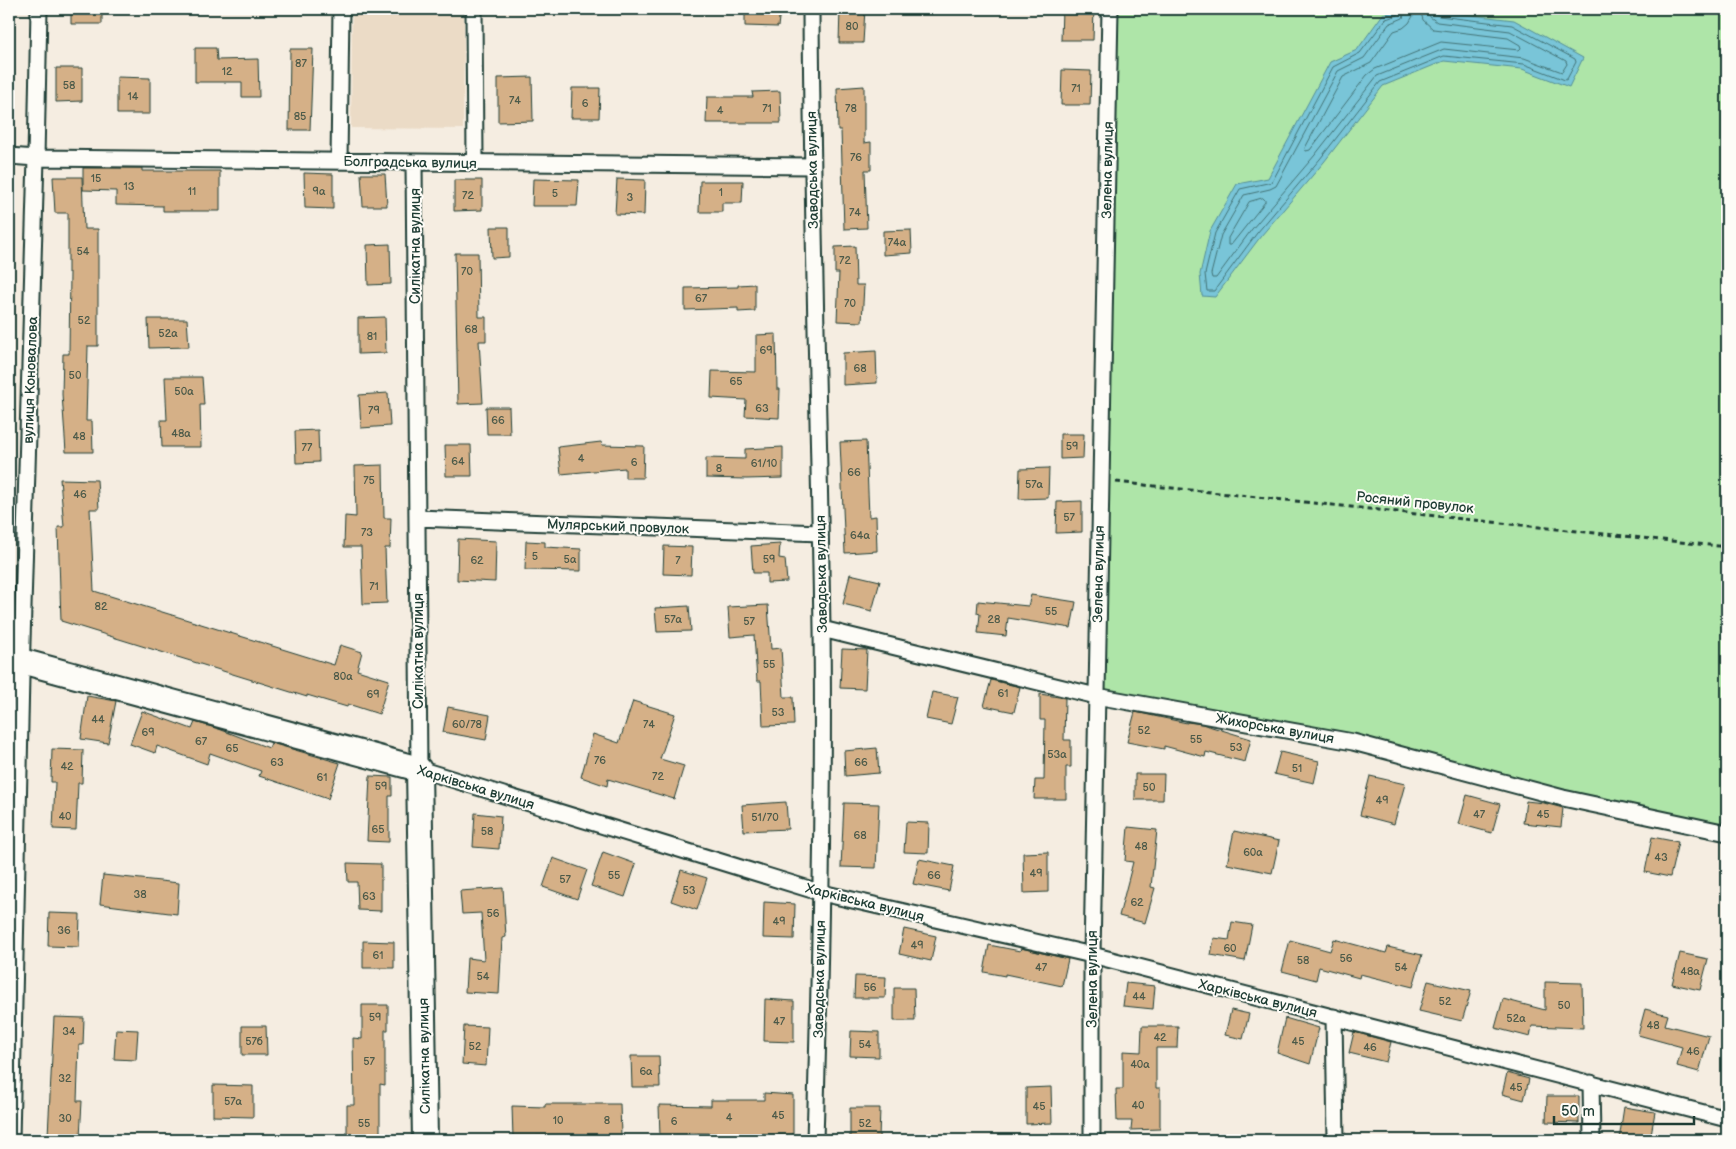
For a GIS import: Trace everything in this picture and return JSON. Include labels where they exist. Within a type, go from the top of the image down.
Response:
[{"type":"main road","name":"Харківська вулиця","points":[[15,661],[419,769]]},
{"type":"main road","name":"Силікатна вулиця","points":[[419,769],[425,1140]]},
{"type":"street","name":"вулиця Коновалова","points":[[11,1140],[15,661],[36,158],[38,9]]},
{"type":"street","points":[[339,161],[341,9]]},
{"type":"street","points":[[474,9],[475,162]]},
{"type":"street","name":"Заводська вулиця","points":[[811,9],[812,166],[822,629],[822,893],[815,1140]]},
{"type":"street","name":"Зелена вулиця","points":[[1092,1140],[1092,955],[1096,696],[1110,9]]},
{"type":"street","name":"Болградська вулиця","points":[[9,156],[36,158],[812,166]]},
{"type":"street","name":"Силікатна вулиця","points":[[414,162],[419,769]]},
{"type":"street","name":"Мулярський провулок","points":[[417,518],[820,533]]},
{"type":"street","name":"Жихорська вулиця","points":[[822,629],[1096,696],[1353,742],[1563,798],[1727,833]]},
{"type":"street","name":"Харківська вулиця","points":[[419,769],[822,893],[1092,955],[1727,1119]]},
{"type":"street","points":[[1334,1017],[1336,1140]]},
{"type":"street","points":[[1591,1083],[1592,1140]]},
{"type":"path","name":"Росяний провулок","points":[[1100,481],[1727,547]]},
{"type":"shaded area","points":[[352,9],[464,9],[463,129],[351,128]]},
{"type":"green space","points":[[1110,9],[1727,9],[1727,833],[1353,742],[1096,696]]},
{"type":"water","points":[[1405,9],[1420,9],[1514,20],[1583,58],[1569,87],[1522,69],[1444,61],[1383,86],[1324,162],[1261,236],[1215,297],[1202,296],[1200,274],[1210,231],[1237,184],[1268,178],[1330,62],[1357,50],[1383,14]]},
{"type":"building","points":[[71,9],[102,9],[102,24],[71,24]]},
{"type":"building","points":[[745,9],[780,9],[778,27],[745,26]]},
{"type":"building","points":[[840,9],[865,9],[863,43],[839,43]]},
{"type":"building","points":[[1062,9],[1094,9],[1093,40],[1061,40]]},
{"type":"building","points":[[195,48],[216,48],[217,60],[258,59],[259,97],[242,97],[242,82],[195,82]]},
{"type":"building","points":[[290,49],[313,49],[310,130],[289,130]]},
{"type":"building","points":[[56,68],[82,68],[82,101],[56,102]]},
{"type":"building","points":[[1062,70],[1091,71],[1090,105],[1061,105]]},
{"type":"building","points":[[117,77],[150,78],[150,114],[117,114]]},
{"type":"building","points":[[532,77],[533,121],[498,122],[498,78]]},
{"type":"building","points":[[864,86],[864,143],[871,142],[871,170],[865,170],[867,228],[844,229],[841,130],[838,130],[837,88]]},
{"type":"building","points":[[572,88],[600,88],[599,118],[571,118]]},
{"type":"building","points":[[780,91],[781,123],[706,123],[707,97],[753,97],[752,92]]},
{"type":"building","points":[[83,168],[142,168],[142,171],[220,171],[220,211],[163,211],[163,206],[116,205],[116,191],[83,190]]},
{"type":"building","points":[[304,173],[333,174],[333,209],[305,208]]},
{"type":"building","points":[[361,174],[385,174],[387,206],[363,206]]},
{"type":"building","points":[[53,177],[82,177],[84,229],[98,229],[98,346],[88,346],[86,421],[92,421],[93,452],[66,452],[62,394],[63,354],[69,354],[70,273],[68,273],[68,213],[55,213]]},
{"type":"building","points":[[533,179],[579,180],[577,206],[532,206]]},
{"type":"building","points":[[617,179],[645,180],[644,215],[615,214]]},
{"type":"building","points":[[454,180],[482,180],[482,210],[454,211]]},
{"type":"building","points":[[700,181],[743,181],[742,203],[722,203],[722,212],[699,212]]},
{"type":"building","points":[[491,227],[509,227],[509,257],[492,258]]},
{"type":"building","points":[[911,230],[912,253],[883,255],[883,231]]},
{"type":"building","points":[[390,244],[391,284],[368,285],[367,245]]},
{"type":"building","points":[[855,246],[856,285],[864,285],[862,322],[837,321],[839,273],[835,273],[835,247]]},
{"type":"building","points":[[455,253],[478,253],[479,317],[486,317],[486,341],[479,341],[483,403],[458,404]]},
{"type":"building","points":[[755,284],[755,311],[738,312],[738,308],[685,310],[685,288],[738,287],[738,285]]},
{"type":"building","points":[[385,317],[386,353],[358,354],[358,318]]},
{"type":"building","points":[[148,319],[187,319],[189,347],[149,348]]},
{"type":"building","points":[[776,334],[777,389],[780,389],[779,418],[745,416],[746,400],[711,398],[712,371],[756,372],[756,335]]},
{"type":"building","points":[[876,351],[877,383],[843,385],[843,353]]},
{"type":"building","points":[[165,377],[202,377],[204,405],[200,405],[201,447],[162,447],[161,420],[167,420]]},
{"type":"building","points":[[388,393],[390,426],[361,428],[359,395]]},
{"type":"building","points":[[486,407],[509,407],[510,434],[487,434]]},
{"type":"building","points":[[318,430],[319,462],[296,463],[295,431]]},
{"type":"building","points":[[1060,434],[1084,434],[1083,458],[1060,459]]},
{"type":"building","points":[[866,441],[869,517],[876,516],[877,551],[845,553],[840,442]]},
{"type":"building","points":[[601,442],[602,445],[644,446],[643,478],[625,478],[625,468],[561,474],[558,447]]},
{"type":"building","points":[[445,445],[471,445],[472,476],[446,476]]},
{"type":"building","points":[[783,447],[783,478],[706,478],[706,458],[745,459],[745,449]]},
{"type":"building","points":[[383,465],[384,518],[391,518],[390,548],[385,548],[387,603],[363,604],[361,547],[344,547],[345,516],[356,517],[355,466]]},
{"type":"building","points":[[1049,468],[1048,498],[1019,499],[1020,469]]},
{"type":"building","points":[[60,479],[97,480],[99,509],[90,509],[94,591],[334,665],[340,645],[362,652],[357,670],[389,680],[379,714],[348,704],[347,707],[307,695],[307,697],[61,621],[58,527],[64,527]]},
{"type":"building","points":[[1082,501],[1082,532],[1056,533],[1057,502]]},
{"type":"building","points":[[458,539],[496,541],[495,582],[457,580]]},
{"type":"building","points":[[526,541],[545,542],[545,547],[581,549],[581,571],[525,570]]},
{"type":"building","points":[[780,544],[779,558],[785,559],[787,582],[767,583],[767,573],[753,573],[751,546]]},
{"type":"building","points":[[664,546],[692,547],[691,575],[663,574]]},
{"type":"building","points":[[850,574],[880,581],[872,611],[843,604]]},
{"type":"building","points":[[1031,595],[1076,602],[1071,628],[1008,618],[1006,636],[978,633],[980,614],[977,613],[978,601],[1028,606]]},
{"type":"building","points":[[768,605],[771,649],[781,648],[784,697],[793,697],[794,725],[763,726],[761,681],[757,681],[754,635],[730,637],[728,607]]},
{"type":"building","points":[[689,606],[691,631],[657,632],[655,608]]},
{"type":"building","points":[[842,649],[867,650],[865,689],[840,688]]},
{"type":"building","points":[[991,680],[1020,687],[1014,712],[984,706]]},
{"type":"building","points":[[932,692],[958,697],[951,724],[926,719]]},
{"type":"building","points":[[1040,694],[1065,698],[1064,740],[1071,740],[1071,767],[1066,767],[1066,799],[1034,799],[1035,780],[1044,780],[1045,720],[1040,720]]},
{"type":"building","points":[[87,696],[116,701],[108,743],[81,739]]},
{"type":"building","points":[[633,701],[675,714],[660,759],[684,766],[674,799],[608,779],[607,786],[581,777],[593,734],[619,743]]},
{"type":"building","points":[[448,707],[490,715],[486,740],[443,732]]},
{"type":"building","points":[[142,711],[192,729],[195,722],[269,748],[271,743],[340,763],[328,799],[259,776],[261,771],[210,753],[207,764],[157,746],[155,753],[130,744]]},
{"type":"building","points":[[1135,712],[1187,723],[1202,724],[1251,739],[1245,762],[1206,752],[1205,757],[1164,746],[1164,749],[1127,742]]},
{"type":"building","points":[[877,748],[879,773],[845,776],[844,751]]},
{"type":"building","points":[[52,749],[83,750],[82,783],[78,783],[76,830],[53,829],[55,782],[51,782]]},
{"type":"building","points":[[1280,752],[1319,761],[1314,783],[1274,774]]},
{"type":"building","points":[[1135,774],[1164,774],[1163,800],[1135,800]]},
{"type":"building","points":[[370,776],[392,777],[392,796],[389,796],[389,842],[367,841]]},
{"type":"building","points":[[1370,776],[1405,784],[1394,824],[1360,815]]},
{"type":"building","points":[[1467,795],[1500,804],[1492,833],[1459,824]]},
{"type":"building","points":[[1526,801],[1563,808],[1561,827],[1523,823]]},
{"type":"building","points":[[786,802],[788,829],[744,831],[742,805]]},
{"type":"building","points":[[844,803],[879,804],[876,868],[841,867]]},
{"type":"building","points":[[475,813],[501,816],[499,849],[473,847]]},
{"type":"building","points":[[906,822],[929,823],[928,853],[904,852]]},
{"type":"building","points":[[1128,827],[1157,830],[1151,887],[1155,888],[1145,923],[1119,916],[1133,862],[1125,861]]},
{"type":"building","points":[[1234,831],[1279,841],[1272,873],[1227,864]]},
{"type":"building","points":[[1652,837],[1678,842],[1670,877],[1645,872]]},
{"type":"building","points":[[603,852],[636,864],[625,897],[591,886]]},
{"type":"building","points":[[1048,852],[1048,892],[1024,893],[1023,853]]},
{"type":"building","points":[[553,858],[587,870],[577,899],[543,887]]},
{"type":"building","points":[[919,859],[954,866],[949,891],[913,884]]},
{"type":"building","points":[[347,863],[381,864],[381,911],[358,910],[357,882],[348,882]]},
{"type":"building","points":[[681,870],[707,878],[697,910],[671,901]]},
{"type":"building","points":[[103,875],[179,883],[177,914],[100,904]]},
{"type":"building","points":[[503,888],[506,937],[502,938],[499,994],[465,992],[467,958],[484,960],[481,913],[462,914],[460,891]]},
{"type":"building","points":[[764,902],[795,904],[794,939],[763,938]]},
{"type":"building","points":[[49,913],[80,914],[79,947],[48,946]]},
{"type":"building","points":[[1232,922],[1252,925],[1245,961],[1211,955],[1214,938],[1229,940]]},
{"type":"building","points":[[904,929],[936,936],[931,961],[899,954]]},
{"type":"building","points":[[1334,939],[1386,953],[1388,947],[1422,955],[1413,987],[1360,974],[1359,978],[1319,967],[1316,980],[1282,971],[1290,940],[1330,951]]},
{"type":"building","points":[[363,941],[394,942],[394,968],[363,968]]},
{"type":"building","points":[[989,945],[1020,951],[1021,948],[1068,959],[1062,986],[1005,974],[1005,976],[984,972]]},
{"type":"building","points":[[1680,953],[1708,959],[1700,990],[1672,984]]},
{"type":"building","points":[[855,976],[886,977],[885,998],[854,998]]},
{"type":"building","points":[[1428,981],[1471,991],[1462,1021],[1419,1011]]},
{"type":"building","points":[[1545,982],[1582,983],[1583,1028],[1532,1026],[1530,1037],[1495,1028],[1503,999],[1545,1010]]},
{"type":"building","points":[[1126,983],[1155,986],[1153,1009],[1123,1006]]},
{"type":"building","points":[[894,988],[914,988],[915,1021],[894,1021]]},
{"type":"building","points":[[765,999],[794,1001],[794,1042],[764,1041]]},
{"type":"building","points":[[362,1005],[388,1005],[388,1030],[385,1030],[385,1085],[380,1084],[380,1140],[347,1140],[347,1105],[354,1105],[353,1038],[362,1039]]},
{"type":"building","points":[[1645,1009],[1668,1015],[1665,1025],[1709,1036],[1699,1072],[1677,1066],[1682,1047],[1638,1035]]},
{"type":"building","points":[[1231,1010],[1249,1014],[1243,1039],[1225,1035]]},
{"type":"building","points":[[54,1017],[84,1018],[83,1045],[79,1045],[77,1101],[82,1101],[80,1137],[48,1135]]},
{"type":"building","points":[[1285,1018],[1319,1028],[1310,1064],[1277,1053]]},
{"type":"building","points":[[242,1026],[266,1026],[267,1055],[242,1055]]},
{"type":"building","points":[[464,1026],[488,1027],[486,1066],[462,1064]]},
{"type":"building","points":[[1142,1026],[1178,1026],[1177,1048],[1156,1048],[1156,1088],[1160,1088],[1160,1129],[1131,1130],[1132,1121],[1117,1121],[1116,1089],[1123,1089],[1123,1051],[1141,1052]]},
{"type":"building","points":[[116,1029],[138,1030],[136,1060],[114,1059]]},
{"type":"building","points":[[851,1031],[879,1032],[879,1057],[850,1056]]},
{"type":"building","points":[[1354,1032],[1391,1042],[1386,1062],[1349,1053]]},
{"type":"building","points":[[631,1056],[659,1056],[660,1087],[632,1087]]},
{"type":"building","points":[[1507,1073],[1529,1079],[1524,1100],[1502,1094]]},
{"type":"building","points":[[213,1085],[253,1086],[253,1117],[213,1116]]},
{"type":"building","points":[[1051,1087],[1052,1123],[1026,1124],[1026,1088]]},
{"type":"building","points":[[764,1093],[793,1095],[793,1136],[688,1133],[688,1137],[660,1137],[659,1105],[711,1106],[711,1100],[764,1100]]},
{"type":"building","points":[[1547,1096],[1579,1096],[1579,1123],[1546,1122]]},
{"type":"building","points":[[545,1104],[620,1104],[621,1136],[536,1136],[536,1138],[513,1138],[512,1106],[545,1107]]},
{"type":"building","points":[[1624,1107],[1655,1112],[1650,1140],[1619,1140]]},
{"type":"building","points":[[850,1108],[880,1108],[879,1138],[850,1138]]}]
